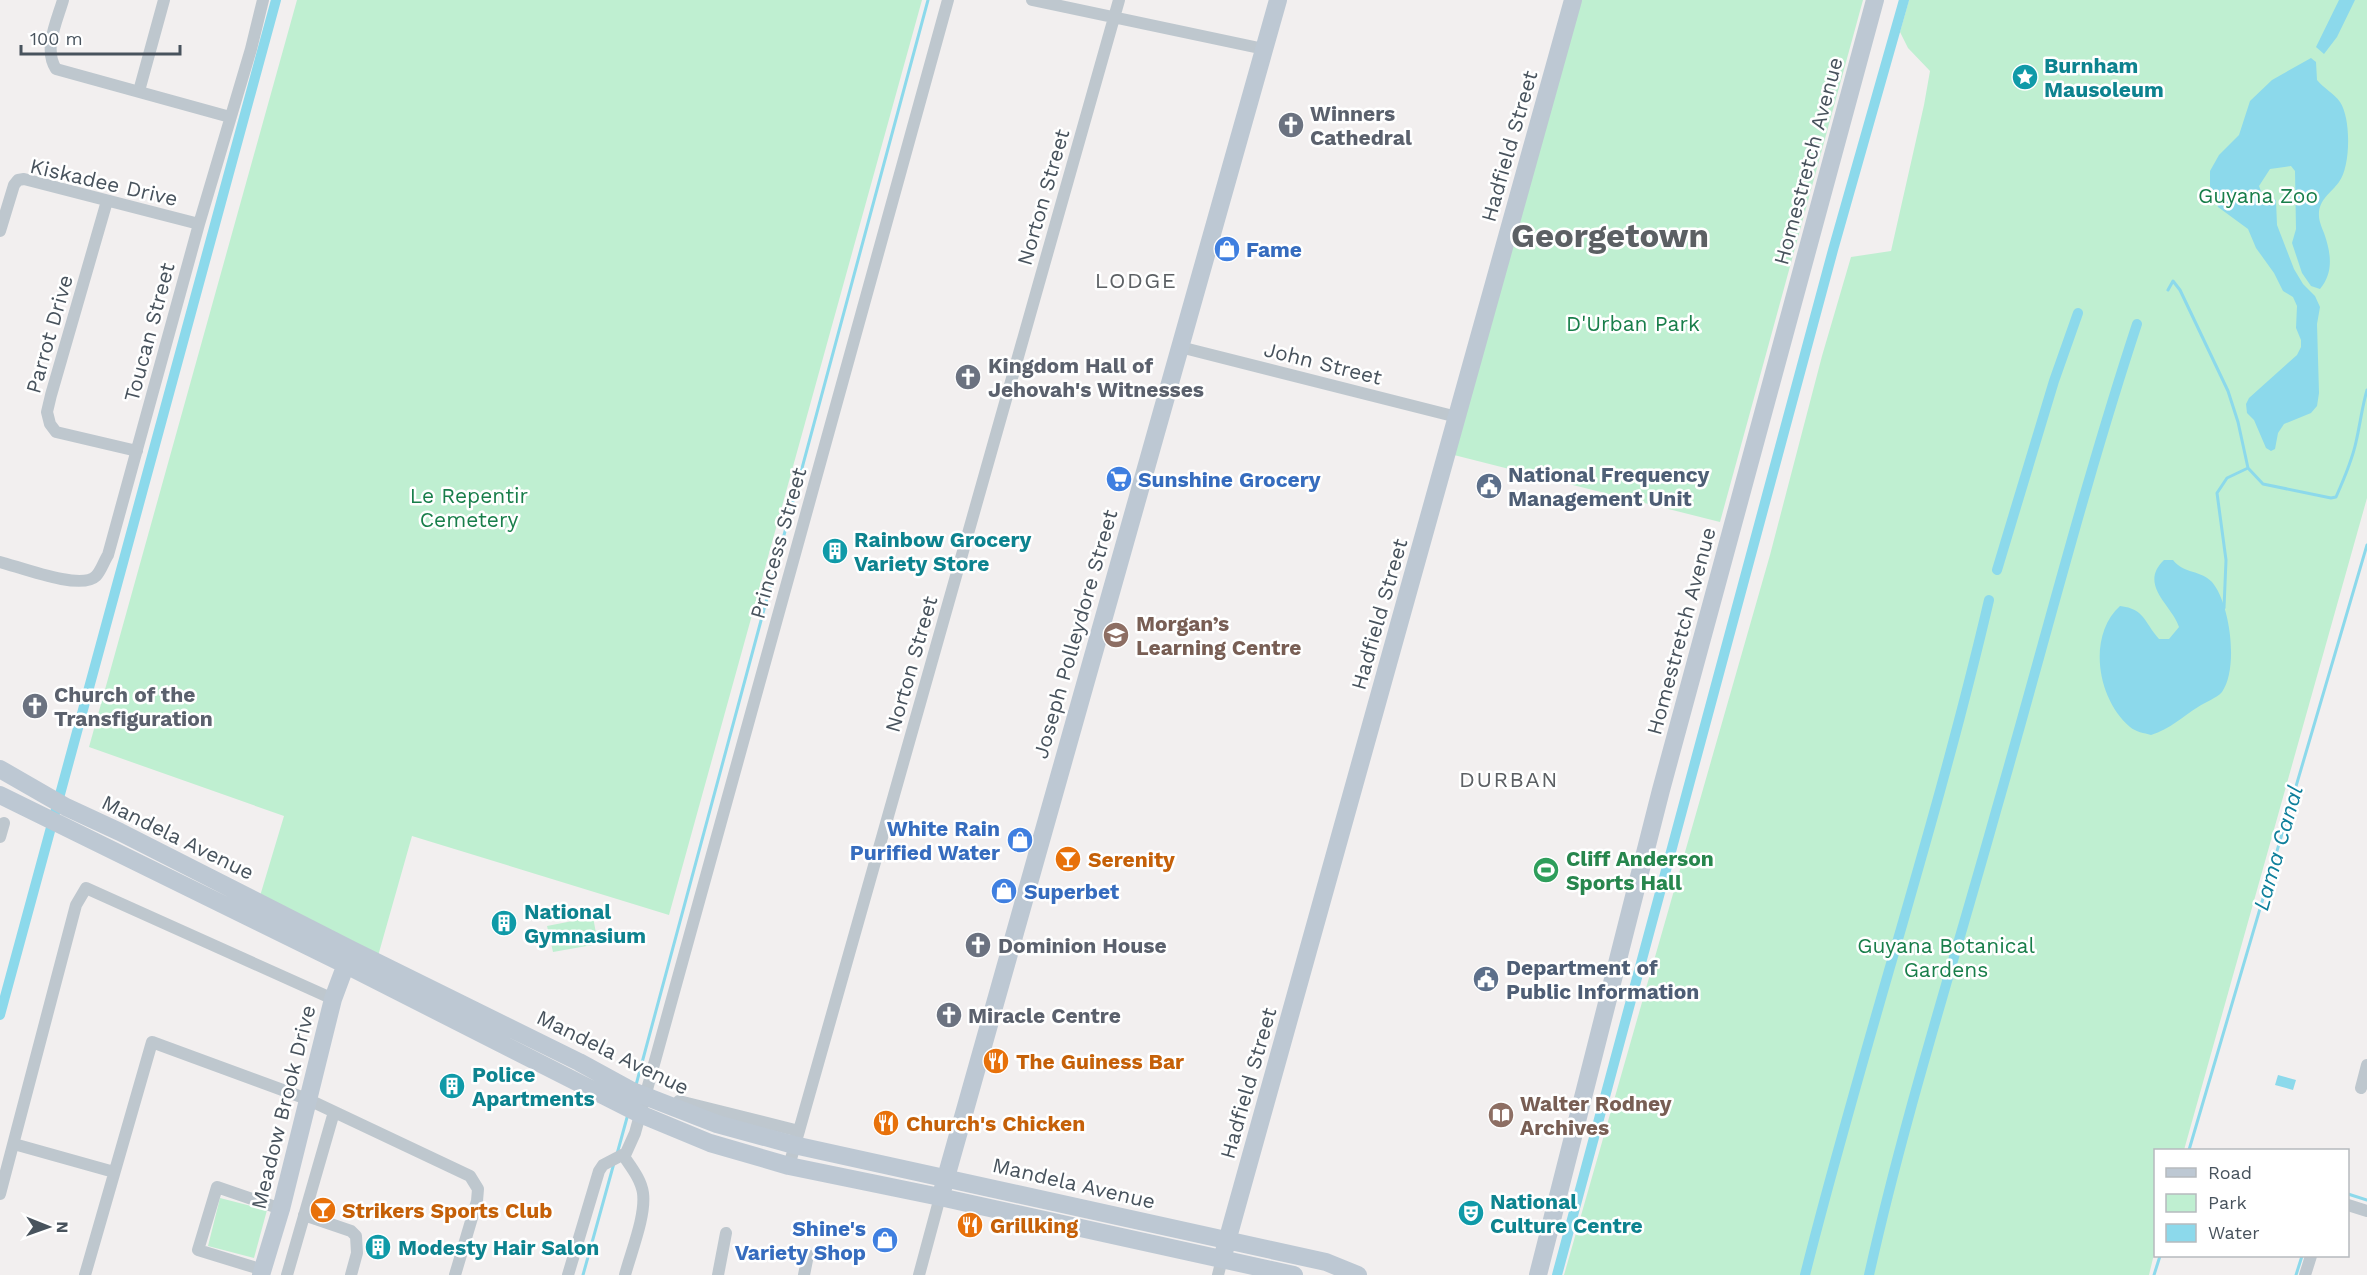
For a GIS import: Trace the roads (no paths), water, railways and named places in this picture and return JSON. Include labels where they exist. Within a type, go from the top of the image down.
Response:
[{"type":"main road","name":"Joseph Polleydore Street","points":[[940,1197],[1278,0]]},
{"type":"main road","name":"Hadfield Street","points":[[1220,1267],[1573,0]]},
{"type":"main road","name":"Homestretch Avenue","points":[[1538,1275],[1661,790],[1875,0]]},
{"type":"main road","name":"Mandela Avenue","points":[[0,768],[48,798],[120,832],[349,958]]},
{"type":"main road","name":"Mandela Avenue","points":[[0,795],[52,822],[349,958],[637,1100],[710,1143],[789,1166],[940,1197],[1220,1267],[1294,1275]]},
{"type":"main road","name":"Meadow Brook Drive","points":[[262,1273],[281,1209],[333,999],[349,958]]},
{"type":"main road","name":"Mandela Avenue","points":[[637,1100],[717,1124],[796,1138],[946,1177],[1326,1262],[1358,1275]]},
{"type":"street","points":[[63,0],[50,51],[51,60],[56,69],[230,117]]},
{"type":"street","points":[[139,91],[164,0]]},
{"type":"street","name":"Toucan Street","points":[[0,562],[72,581],[85,581],[96,575],[108,555],[263,0]]},
{"type":"street","name":"Princess Street","points":[[621,1156],[630,1146],[637,1100],[948,0]]},
{"type":"street","points":[[1032,0],[1264,49]]},
{"type":"street","name":"Norton Street","points":[[789,1166],[1119,0]]},
{"type":"street","name":"Kiskadee Drive","points":[[0,231],[14,185],[18,180],[24,179],[199,224]]},
{"type":"street","name":"Parrot Drive","points":[[107,201],[59,363],[48,412],[50,424],[56,432],[137,451]]},
{"type":"street","name":"John Street","points":[[1180,347],[1457,417]]},
{"type":"street","points":[[0,837],[4,823]]},
{"type":"street","points":[[0,1194],[76,905],[86,888],[333,999]]},
{"type":"street","points":[[85,1275],[152,1042],[307,1100],[460,1169],[474,1180],[478,1190],[455,1275]]},
{"type":"street","points":[[2361,1088],[2367,1065]]},
{"type":"street","points":[[290,1274],[304,1215],[334,1112]]},
{"type":"street","points":[[14,1144],[114,1172]]},
{"type":"street","points":[[568,1275],[599,1171],[603,1165],[621,1156],[636,1175],[643,1192],[642,1208],[625,1275]]},
{"type":"street","points":[[262,1273],[198,1250],[217,1187],[281,1209]]},
{"type":"street","points":[[919,1275],[940,1197]]},
{"type":"street","points":[[2349,1205],[2367,1211]]},
{"type":"street","points":[[304,1215],[351,1231],[356,1236],[357,1253],[351,1275]]},
{"type":"street","points":[[718,1275],[726,1233]]},
{"type":"street","points":[[804,1275],[808,1255]]},
{"type":"street","points":[[2305,1275],[2311,1257]]},
{"type":"water","points":[[2339,0],[2355,0],[2337,37],[2324,54],[2316,47]]},
{"type":"water","points":[[2311,58],[2316,62],[2317,80],[2338,99],[2344,109],[2348,130],[2346,165],[2339,182],[2323,201],[2319,210],[2330,262],[2328,276],[2320,289],[2311,286],[2302,273],[2292,243],[2296,229],[2295,171],[2291,166],[2270,169],[2259,186],[2262,194],[2276,200],[2277,225],[2294,269],[2303,284],[2315,296],[2320,307],[2317,324],[2319,393],[2317,406],[2311,413],[2284,424],[2278,433],[2275,449],[2271,451],[2266,448],[2254,420],[2247,413],[2246,404],[2249,398],[2297,355],[2301,347],[2301,340],[2296,328],[2297,306],[2293,297],[2283,291],[2274,273],[2256,248],[2248,229],[2218,207],[2210,186],[2210,171],[2219,155],[2239,135],[2250,101],[2272,80]]},
{"type":"water","points":[[2164,560],[2173,560],[2182,568],[2203,575],[2212,582],[2224,605],[2228,620],[2230,668],[2227,681],[2220,694],[2170,726],[2151,735],[2130,727],[2110,700],[2100,667],[2100,650],[2103,634],[2110,619],[2120,606],[2139,613],[2159,639],[2169,639],[2179,627],[2155,586],[2154,578],[2157,569]]},
{"type":"water","points":[[2278,1075],[2296,1080],[2293,1090],[2275,1085]]},
{"type":"waterway","points":[[0,1015],[276,0]]},
{"type":"waterway","points":[[636,1085],[928,0]]},
{"type":"waterway","points":[[1557,1275],[1833,250],[1904,0]]},
{"type":"waterway","points":[[2168,290],[2173,281],[2180,290],[2228,391],[2238,422],[2248,468],[2263,484],[2331,498],[2336,497],[2352,456],[2367,390]]},
{"type":"waterway","points":[[1997,570],[2054,381],[2078,313]]},
{"type":"waterway","points":[[1869,1275],[1898,1158],[2081,506],[2137,324]]},
{"type":"waterway","points":[[2224,608],[2226,560],[2217,493],[2227,478],[2248,468]]},
{"type":"waterway","name":"Lama Canal","points":[[2189,1149],[2367,545]]},
{"type":"waterway","points":[[1805,1275],[1850,1106],[1946,769],[1989,600]]},
{"type":"waterway","points":[[617,1154],[628,1114]]},
{"type":"waterway","points":[[583,1275],[614,1163]]},
{"type":"waterway","points":[[2349,1194],[2367,1200]]},
{"type":"waterway","name":"Lama Canal","points":[[2154,1275],[2160,1257]]},
{"type":"waterway","points":[[2296,1275],[2302,1257]]},
{"type":"place","name":"Burnham Mausoleum","points":[[2025,77]]},
{"type":"place","name":"Winners Cathedral","points":[[1291,125]]},
{"type":"place","name":"Fame","points":[[1227,249]]},
{"type":"place","name":"Kingdom Hall of Jehovah's Witnesses","points":[[968,377]]},
{"type":"place","name":"Sunshine Grocery","points":[[1119,479]]},
{"type":"place","name":"National Frequency Management Unit","points":[[1489,486]]},
{"type":"place","name":"Rainbow Grocery Variety Store","points":[[835,551]]},
{"type":"place","name":"Morgan’s Learning Centre","points":[[1116,635]]},
{"type":"place","name":"Church of the Transfiguration","points":[[35,706]]},
{"type":"place","name":"White Rain Purified Water","points":[[1020,840]]},
{"type":"place","name":"Serenity","points":[[1068,859]]},
{"type":"place","name":"Cliff Anderson Sports Hall","points":[[1546,870]]},
{"type":"place","name":"Superbet","points":[[1004,891]]},
{"type":"place","name":"National Gymnasium","points":[[504,923]]},
{"type":"place","name":"Dominion House","points":[[978,945]]},
{"type":"place","name":"Department of Public Information","points":[[1486,979]]},
{"type":"place","name":"Miracle Centre","points":[[949,1015]]},
{"type":"place","name":"The Guiness Bar","points":[[996,1061]]},
{"type":"place","name":"Police Apartments","points":[[452,1086]]},
{"type":"place","name":"Walter Rodney Archives","points":[[1501,1115]]},
{"type":"place","name":"Church's Chicken","points":[[886,1123]]},
{"type":"place","name":"Strikers Sports Club","points":[[323,1210]]},
{"type":"place","name":"National Culture Centre","points":[[1471,1213]]},
{"type":"place","name":"Grillking","points":[[970,1225]]},
{"type":"place","name":"Shine's Variety Shop","points":[[885,1240]]},
{"type":"place","name":"Modesty Hair Salon","points":[[378,1247]]},
{"type":"district","name":"Georgetown","points":[[1610,235]]},
{"type":"district","name":"LODGE","points":[[1136,280]]},
{"type":"district","name":"DURBAN","points":[[1509,779]]},
{"type":"park label","name":"Guyana Zoo","points":[[2258,195]]},
{"type":"park label","name":"D'Urban Park","points":[[1633,323]]},
{"type":"park label","name":"Le Repentir Cemetery","points":[[469,507]]},
{"type":"park label","name":"Guyana Botanical Gardens","points":[[1946,957]]}]
